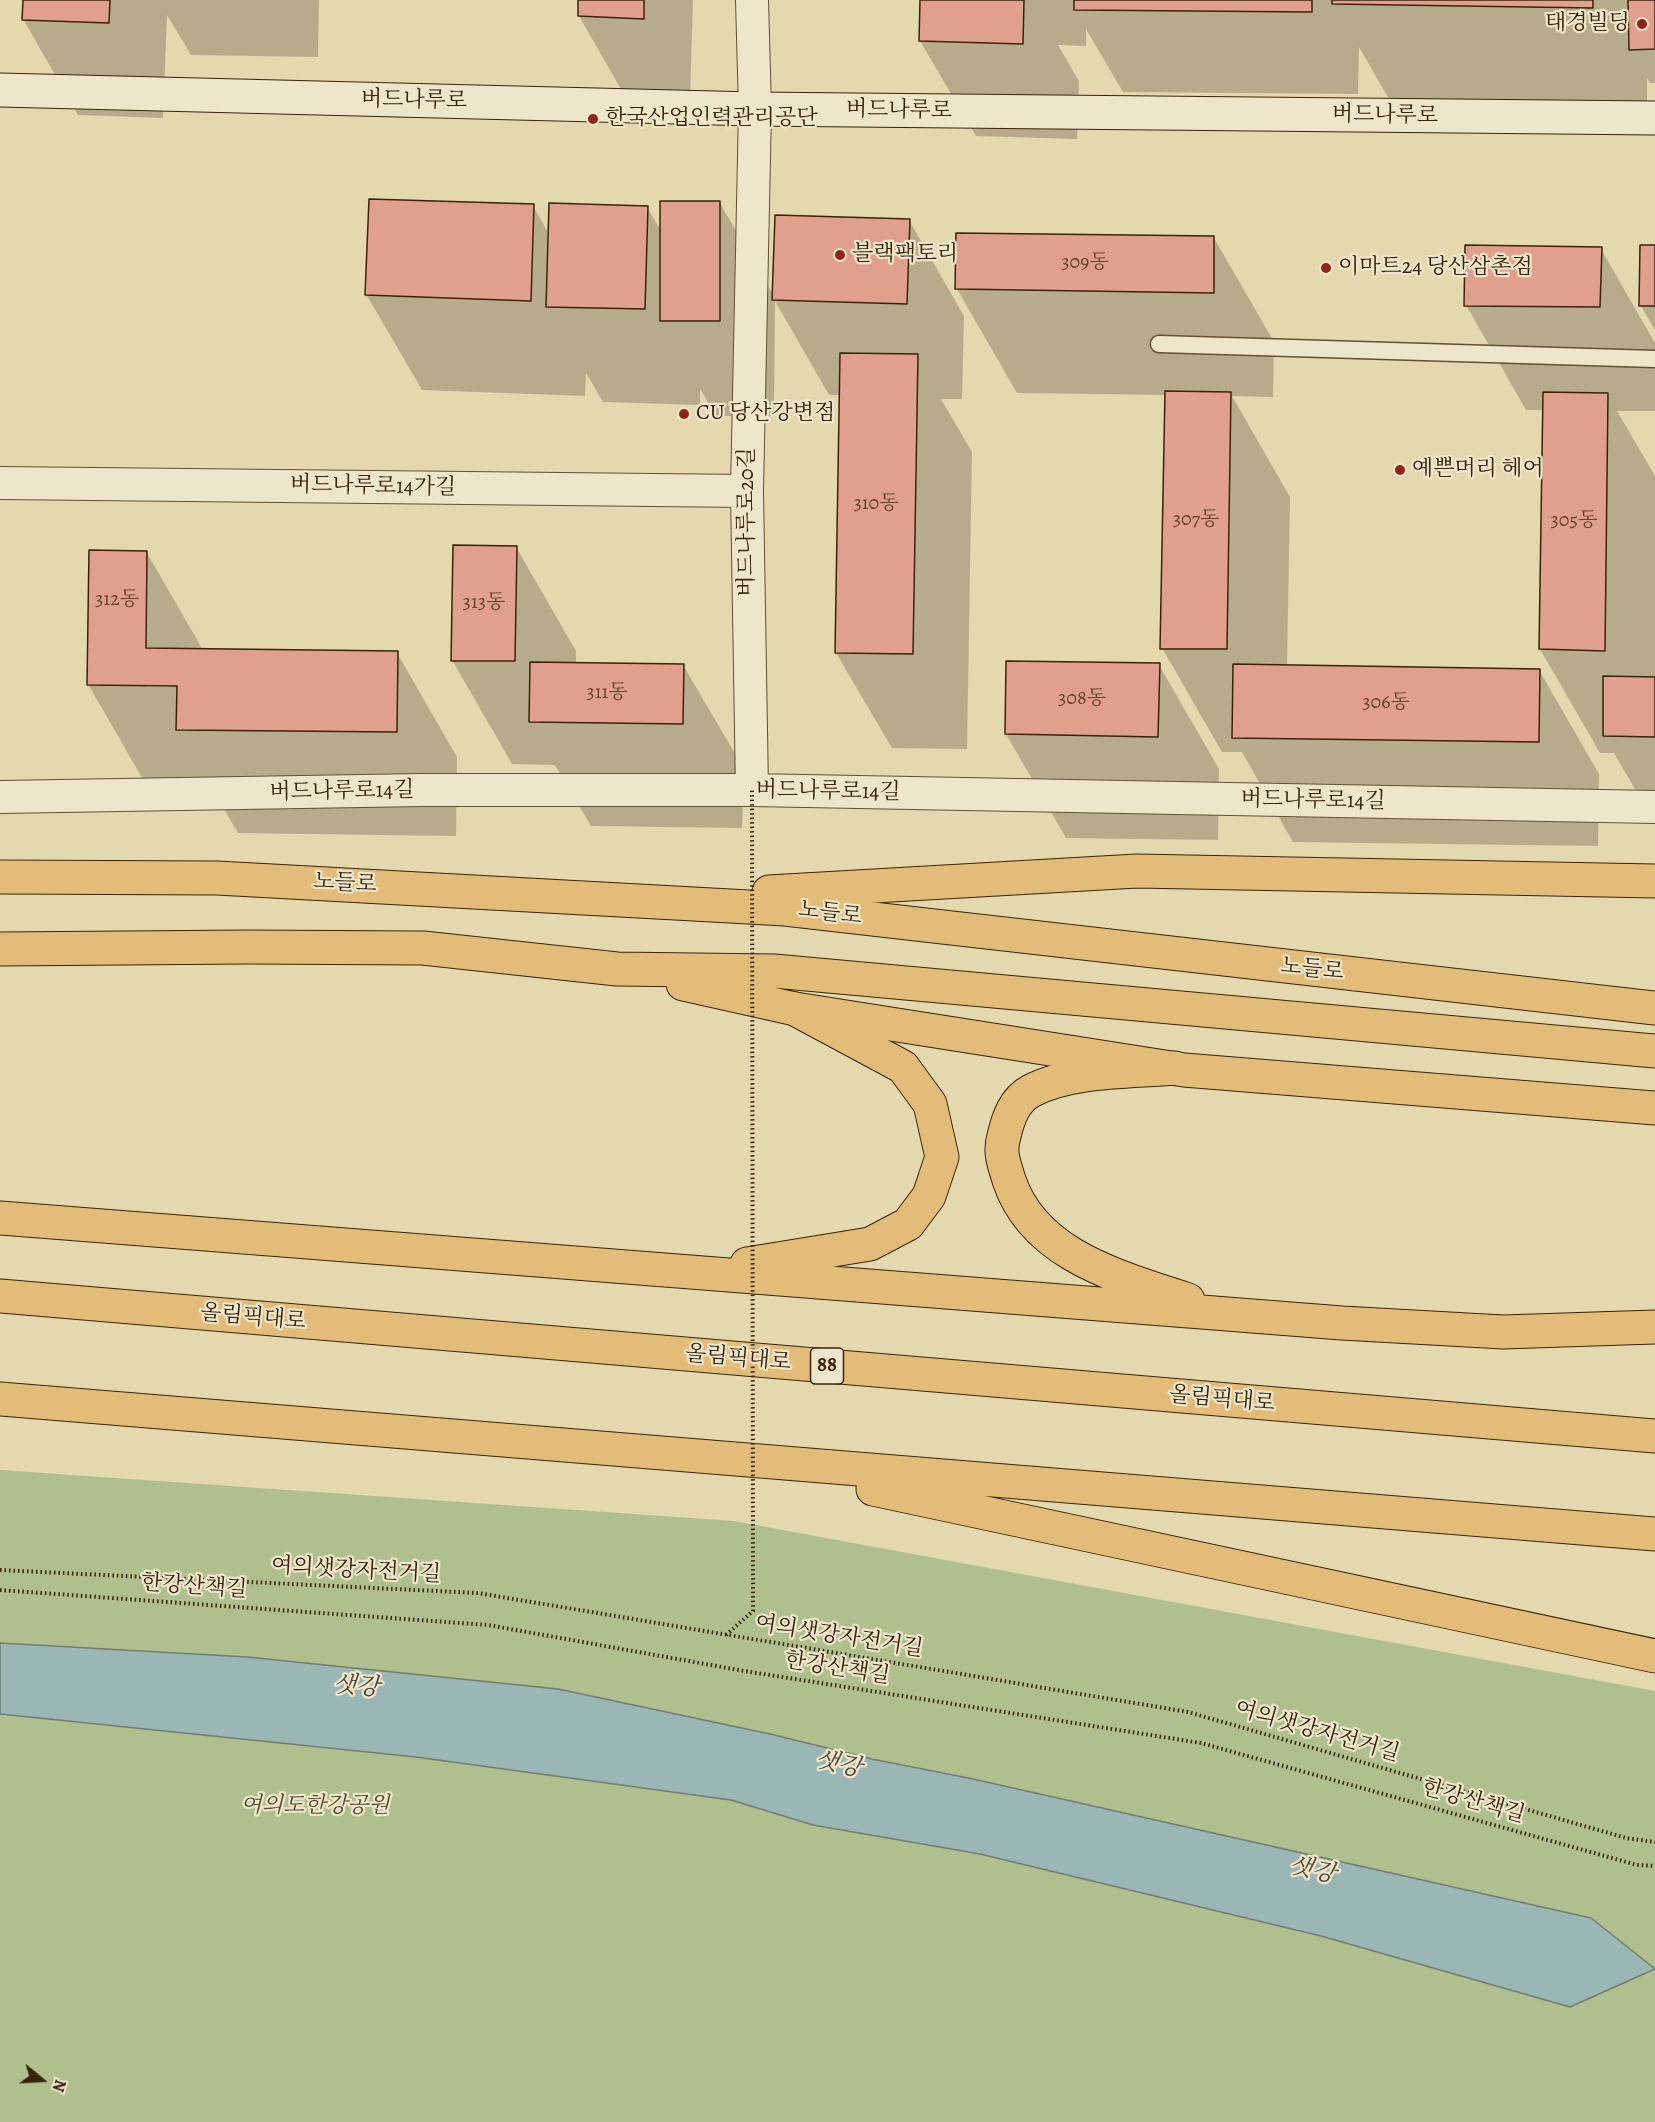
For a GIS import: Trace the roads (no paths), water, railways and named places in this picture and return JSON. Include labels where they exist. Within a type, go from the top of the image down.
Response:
[{"type":"main road","name":"버드나루로","points":[[0,90],[755,110],[1655,118]]},
{"type":"main road","points":[[630,899],[1137,871],[1655,881]]},
{"type":"main road","name":"노들로","points":[[0,877],[217,878],[785,909],[1655,1008]]},
{"type":"main road","points":[[0,949],[423,948],[617,969],[774,971],[1655,1051]]},
{"type":"main road","points":[[617,969],[795,1009],[1175,1068],[1655,1108]]},
{"type":"main road","points":[[693,1273],[870,1244],[908,1224],[929,1196],[942,1157],[930,1104],[910,1076],[903,1067],[795,1009]]},
{"type":"main road","points":[[1175,1068],[1068,1078],[1029,1091],[1010,1112],[1000,1151],[1015,1198],[1046,1237],[1097,1269],[1232,1315]]},
{"type":"main road","points":[[0,1218],[1232,1315],[1503,1332],[1655,1348]]},
{"type":"main road","name":"올림픽대로","points":[[0,1296],[1655,1436]]},
{"type":"main road","points":[[1503,1332],[1655,1327]]},
{"type":"main road","points":[[0,1399],[1655,1534]]},
{"type":"main road","points":[[745,1461],[1282,1578],[1655,1656]]},
{"type":"street","name":"버드나루로20길","points":[[752,0],[755,110],[747,491],[752,790]]},
{"type":"street","name":"버드나루로14가길","points":[[0,483],[747,491]]},
{"type":"street","name":"버드나루로14길","points":[[0,797],[422,790],[752,790],[1655,807]]},
{"type":"lane","points":[[1159,344],[1655,359]]},
{"type":"water","name":"샛강","points":[[0,1643],[247,1657],[558,1689],[770,1734],[872,1759],[973,1779],[1591,1918],[1655,1969],[1570,2007],[1321,1936],[980,1854],[813,1825],[731,1800],[416,1757],[0,1714]]},
{"type":"place","name":"태경빌딩","points":[[1642,24]]},
{"type":"place","name":"한국산업인력관리공단","points":[[593,119]]},
{"type":"place","name":"블랙팩토리","points":[[840,255]]},
{"type":"place","name":"이마트24 당산삼촌점","points":[[1326,268]]},
{"type":"place","name":"CU 당산강변점","points":[[684,414]]},
{"type":"place","name":"예쁜머리 헤어","points":[[1400,470]]},
{"type":"park label","name":"여의도한강공원","points":[[315,1807]]}]
